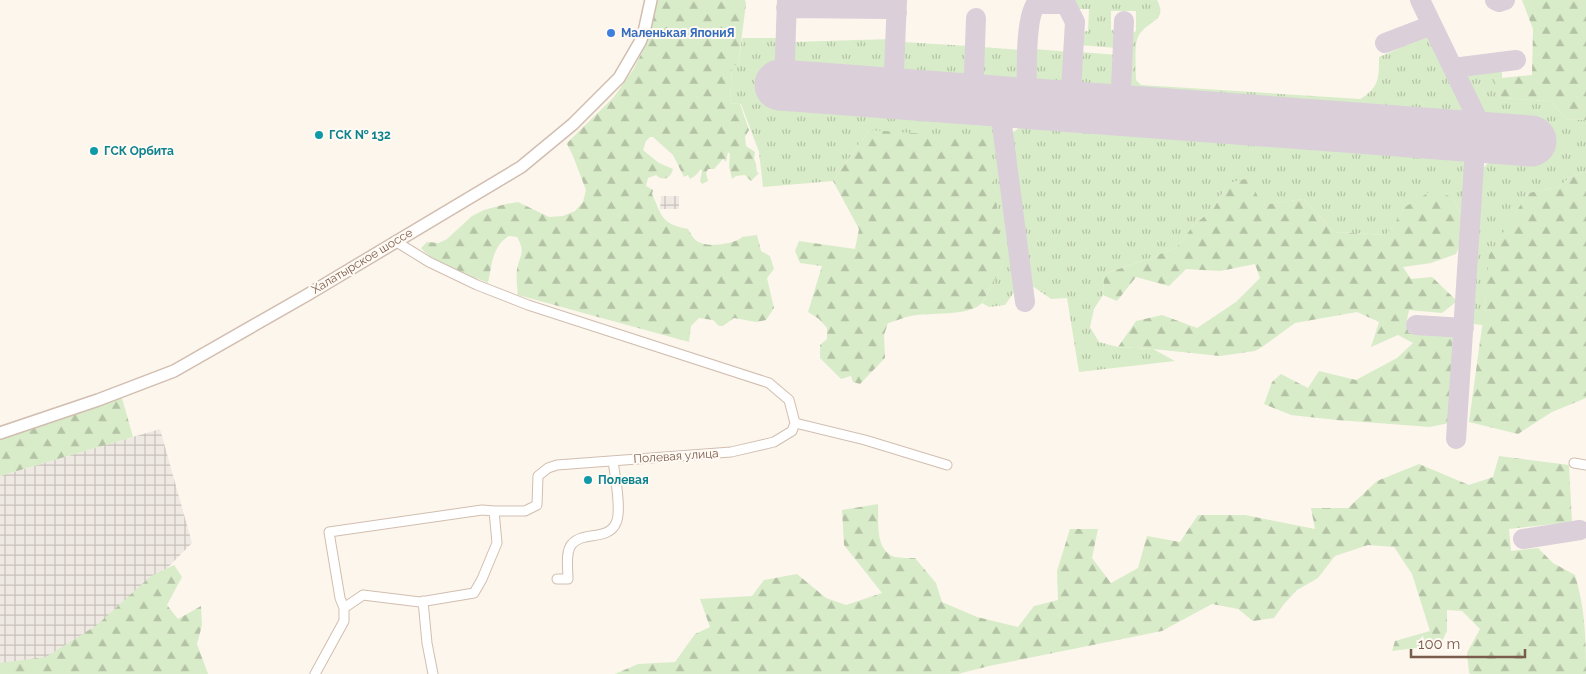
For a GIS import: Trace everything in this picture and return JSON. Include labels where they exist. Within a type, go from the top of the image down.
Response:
[{"type":"street","name":"Халатырское шоссе","points":[[0,433],[98,400],[174,371],[300,299],[521,167],[594,105],[619,78],[636,51],[644,32],[651,0]]},
{"type":"street","points":[[395,241],[437,266],[528,305],[769,384],[789,400],[795,423],[865,440],[946,465]]},
{"type":"street","name":"Полевая улица","points":[[494,512],[525,511],[537,505],[538,476],[548,468],[557,465],[730,452],[774,442],[792,431],[795,423]]},
{"type":"street","points":[[557,579],[568,579],[571,544],[580,539],[603,534],[612,529],[617,522],[618,503],[613,461]]},
{"type":"street","points":[[1574,462],[1586,465]]},
{"type":"street","points":[[315,674],[344,621],[344,608],[340,598],[329,532],[482,510],[494,512],[497,542],[482,579],[474,593],[424,602],[363,595],[344,608]]},
{"type":"street","points":[[424,602],[427,643],[433,674]]},
{"type":"shaded area","points":[[661,196],[679,196],[679,209],[660,209]]},
{"type":"shaded area","points":[[160,429],[192,543],[89,647],[0,672],[0,476]]},
{"type":"green space","points":[[657,0],[745,0],[738,65],[732,65],[730,103],[740,104],[749,130],[745,137],[746,146],[755,152],[754,158],[757,172],[759,173],[751,181],[745,175],[736,176],[732,179],[729,166],[730,154],[728,152],[726,162],[723,159],[714,169],[708,169],[706,173],[708,181],[702,184],[700,181],[701,169],[690,179],[688,175],[684,177],[673,155],[653,137],[650,137],[646,141],[643,150],[659,163],[673,169],[670,175],[664,179],[656,175],[648,178],[646,186],[653,190],[652,194],[658,208],[667,222],[688,229],[696,241],[710,245],[722,244],[742,237],[757,235],[761,251],[770,256],[774,269],[767,278],[774,308],[766,320],[756,322],[734,318],[723,326],[719,326],[713,320],[699,318],[691,326],[689,342],[518,295],[517,272],[522,250],[517,237],[509,236],[499,245],[494,256],[488,283],[442,263],[421,248],[427,242],[439,243],[447,239],[472,216],[484,210],[506,204],[518,202],[549,217],[563,216],[575,211],[583,202],[586,190],[567,144],[614,97],[633,70],[647,43]]},
{"type":"green space","points":[[1075,0],[1157,0],[1160,13],[1142,31],[1137,41],[1136,80],[1141,85],[1360,99],[1371,91],[1377,82],[1379,57],[1398,49],[1405,41],[1426,33],[1434,38],[1445,63],[1442,68],[1446,76],[1453,81],[1465,108],[1463,117],[1126,93],[1127,39],[1129,35],[1136,31],[1136,11],[1111,11],[1111,30],[1118,31],[1117,48],[1079,45],[1080,32],[1088,31],[1089,9],[1075,9]]},
{"type":"green space","points":[[1522,0],[1586,0],[1586,120],[1566,119],[1551,101],[1501,98],[1492,79],[1532,75],[1533,29]]},
{"type":"green space","points":[[742,38],[781,38],[779,103],[989,118],[999,131],[1017,288],[1005,305],[989,307],[982,303],[1003,265],[869,130],[833,181],[763,187],[759,152],[741,104],[730,103],[732,65],[738,65]]},
{"type":"green space","points":[[891,39],[889,75],[790,68],[792,42]]},
{"type":"green space","points":[[903,42],[968,46],[966,81],[901,76]]},
{"type":"green space","points":[[982,47],[1023,50],[1021,85],[980,82]]},
{"type":"green space","points":[[1035,49],[1070,52],[1067,89],[1032,86]]},
{"type":"green space","points":[[1079,52],[1119,55],[1116,93],[1076,90]]},
{"type":"green space","points":[[1502,67],[1502,78],[1493,79],[1501,98],[1551,101],[1566,119],[1586,120],[1586,171],[1569,178],[1559,187],[1528,193],[1490,255],[1483,325],[1472,324],[1482,169],[1494,157],[1533,158],[1535,123],[1483,119],[1463,79],[1466,71]]},
{"type":"green space","points":[[1027,123],[1453,153],[1466,164],[1461,214],[1453,199],[1405,207],[1387,235],[1334,232],[1304,199],[1261,205],[1228,183],[1214,208],[1193,226],[1177,247],[1104,274],[1103,295],[1094,309],[1090,327],[1099,342],[1118,347],[1153,349],[1175,361],[1079,372],[1067,298],[1051,299],[1031,285],[1010,140],[1013,132]]},
{"type":"green space","points":[[869,130],[989,138],[1003,265],[982,303],[976,307],[958,312],[911,316],[888,323],[884,335],[885,358],[860,384],[853,382],[851,376],[841,379],[820,358],[820,345],[827,339],[827,328],[819,319],[808,312],[822,266],[800,263],[795,251],[799,241],[855,249],[859,229],[833,181]]},
{"type":"green space","points":[[1586,171],[1586,398],[1552,412],[1518,434],[1469,422],[1485,305],[1489,255],[1528,193],[1559,187],[1569,178]]},
{"type":"green space","points":[[1250,178],[1261,205],[1304,199],[1334,232],[1387,235],[1405,207],[1436,188],[1453,199],[1467,226],[1456,254],[1431,263],[1403,267],[1411,279],[1432,277],[1457,301],[1442,313],[1409,310],[1406,325],[1409,333],[1423,334],[1439,330],[1453,334],[1452,346],[1457,350],[1456,403],[1449,423],[1430,427],[1337,420],[1291,415],[1264,404],[1272,382],[1281,374],[1308,388],[1319,371],[1356,380],[1397,358],[1413,343],[1398,335],[1371,347],[1379,322],[1357,312],[1295,323],[1255,351],[1220,356],[1118,347],[1136,321],[1162,315],[1197,328],[1236,302],[1260,278],[1255,264],[1220,271],[1186,269],[1169,286],[1136,277],[1117,301],[1103,295],[1104,274],[1177,247],[1193,226],[1214,208],[1228,183]]},
{"type":"green space","points":[[122,398],[133,437],[0,476],[0,436]]},
{"type":"green space","points":[[1499,456],[1569,465],[1572,522],[1509,529],[1511,551],[1538,548],[1553,563],[1575,575],[1581,599],[1584,624],[1586,674],[1469,673],[1467,653],[1480,629],[1462,611],[1447,610],[1447,631],[1440,645],[1392,651],[1395,641],[1430,631],[1412,574],[1394,547],[1368,545],[1335,556],[1318,578],[1297,590],[1274,618],[1253,621],[1238,609],[1212,604],[1162,631],[958,674],[615,674],[638,664],[675,662],[695,634],[710,627],[700,599],[752,596],[764,580],[797,574],[826,598],[846,605],[882,593],[844,545],[842,510],[878,504],[879,534],[884,548],[895,557],[915,558],[936,583],[942,602],[977,617],[1018,627],[1034,606],[1058,600],[1057,571],[1070,529],[1098,529],[1092,558],[1111,583],[1138,568],[1147,536],[1180,542],[1198,515],[1245,515],[1315,529],[1311,508],[1348,508],[1377,481],[1419,464],[1469,485],[1493,477]]},
{"type":"green space","points":[[174,565],[182,577],[167,605],[178,619],[201,606],[202,625],[197,644],[208,674],[0,674],[0,663],[46,657],[97,625],[151,576]]},
{"type":"taxiway","points":[[784,86],[787,0]]},
{"type":"taxiway","points":[[893,94],[897,0]]},
{"type":"taxiway","points":[[1420,0],[1477,118],[1456,439]]},
{"type":"taxiway","points":[[1495,0],[1499,2],[1505,0]]},
{"type":"taxiway","points":[[1027,104],[1027,52],[1032,12],[1036,4],[1066,4],[1075,22],[1070,107]]},
{"type":"taxiway","points":[[786,8],[890,9],[897,13]]},
{"type":"taxiway","points":[[973,100],[976,18]]},
{"type":"taxiway","points":[[1120,111],[1124,21]]},
{"type":"taxiway","points":[[1385,43],[1432,25]]},
{"type":"taxiway","points":[[1453,68],[1516,60]]},
{"type":"taxiway","points":[[999,102],[1025,302]]},
{"type":"taxiway","points":[[1416,325],[1464,328]]},
{"type":"taxiway","points":[[1523,539],[1580,530]]},
{"type":"runway","points":[[780,85],[1531,141]]},
{"type":"place","name":"Маленькая ЯпониЯ","points":[[611,33]]},
{"type":"place","name":"ГСК № 132","points":[[319,135]]},
{"type":"place","name":"ГСК Орбита","points":[[94,151]]},
{"type":"place","name":"Полевая","points":[[588,480]]}]
